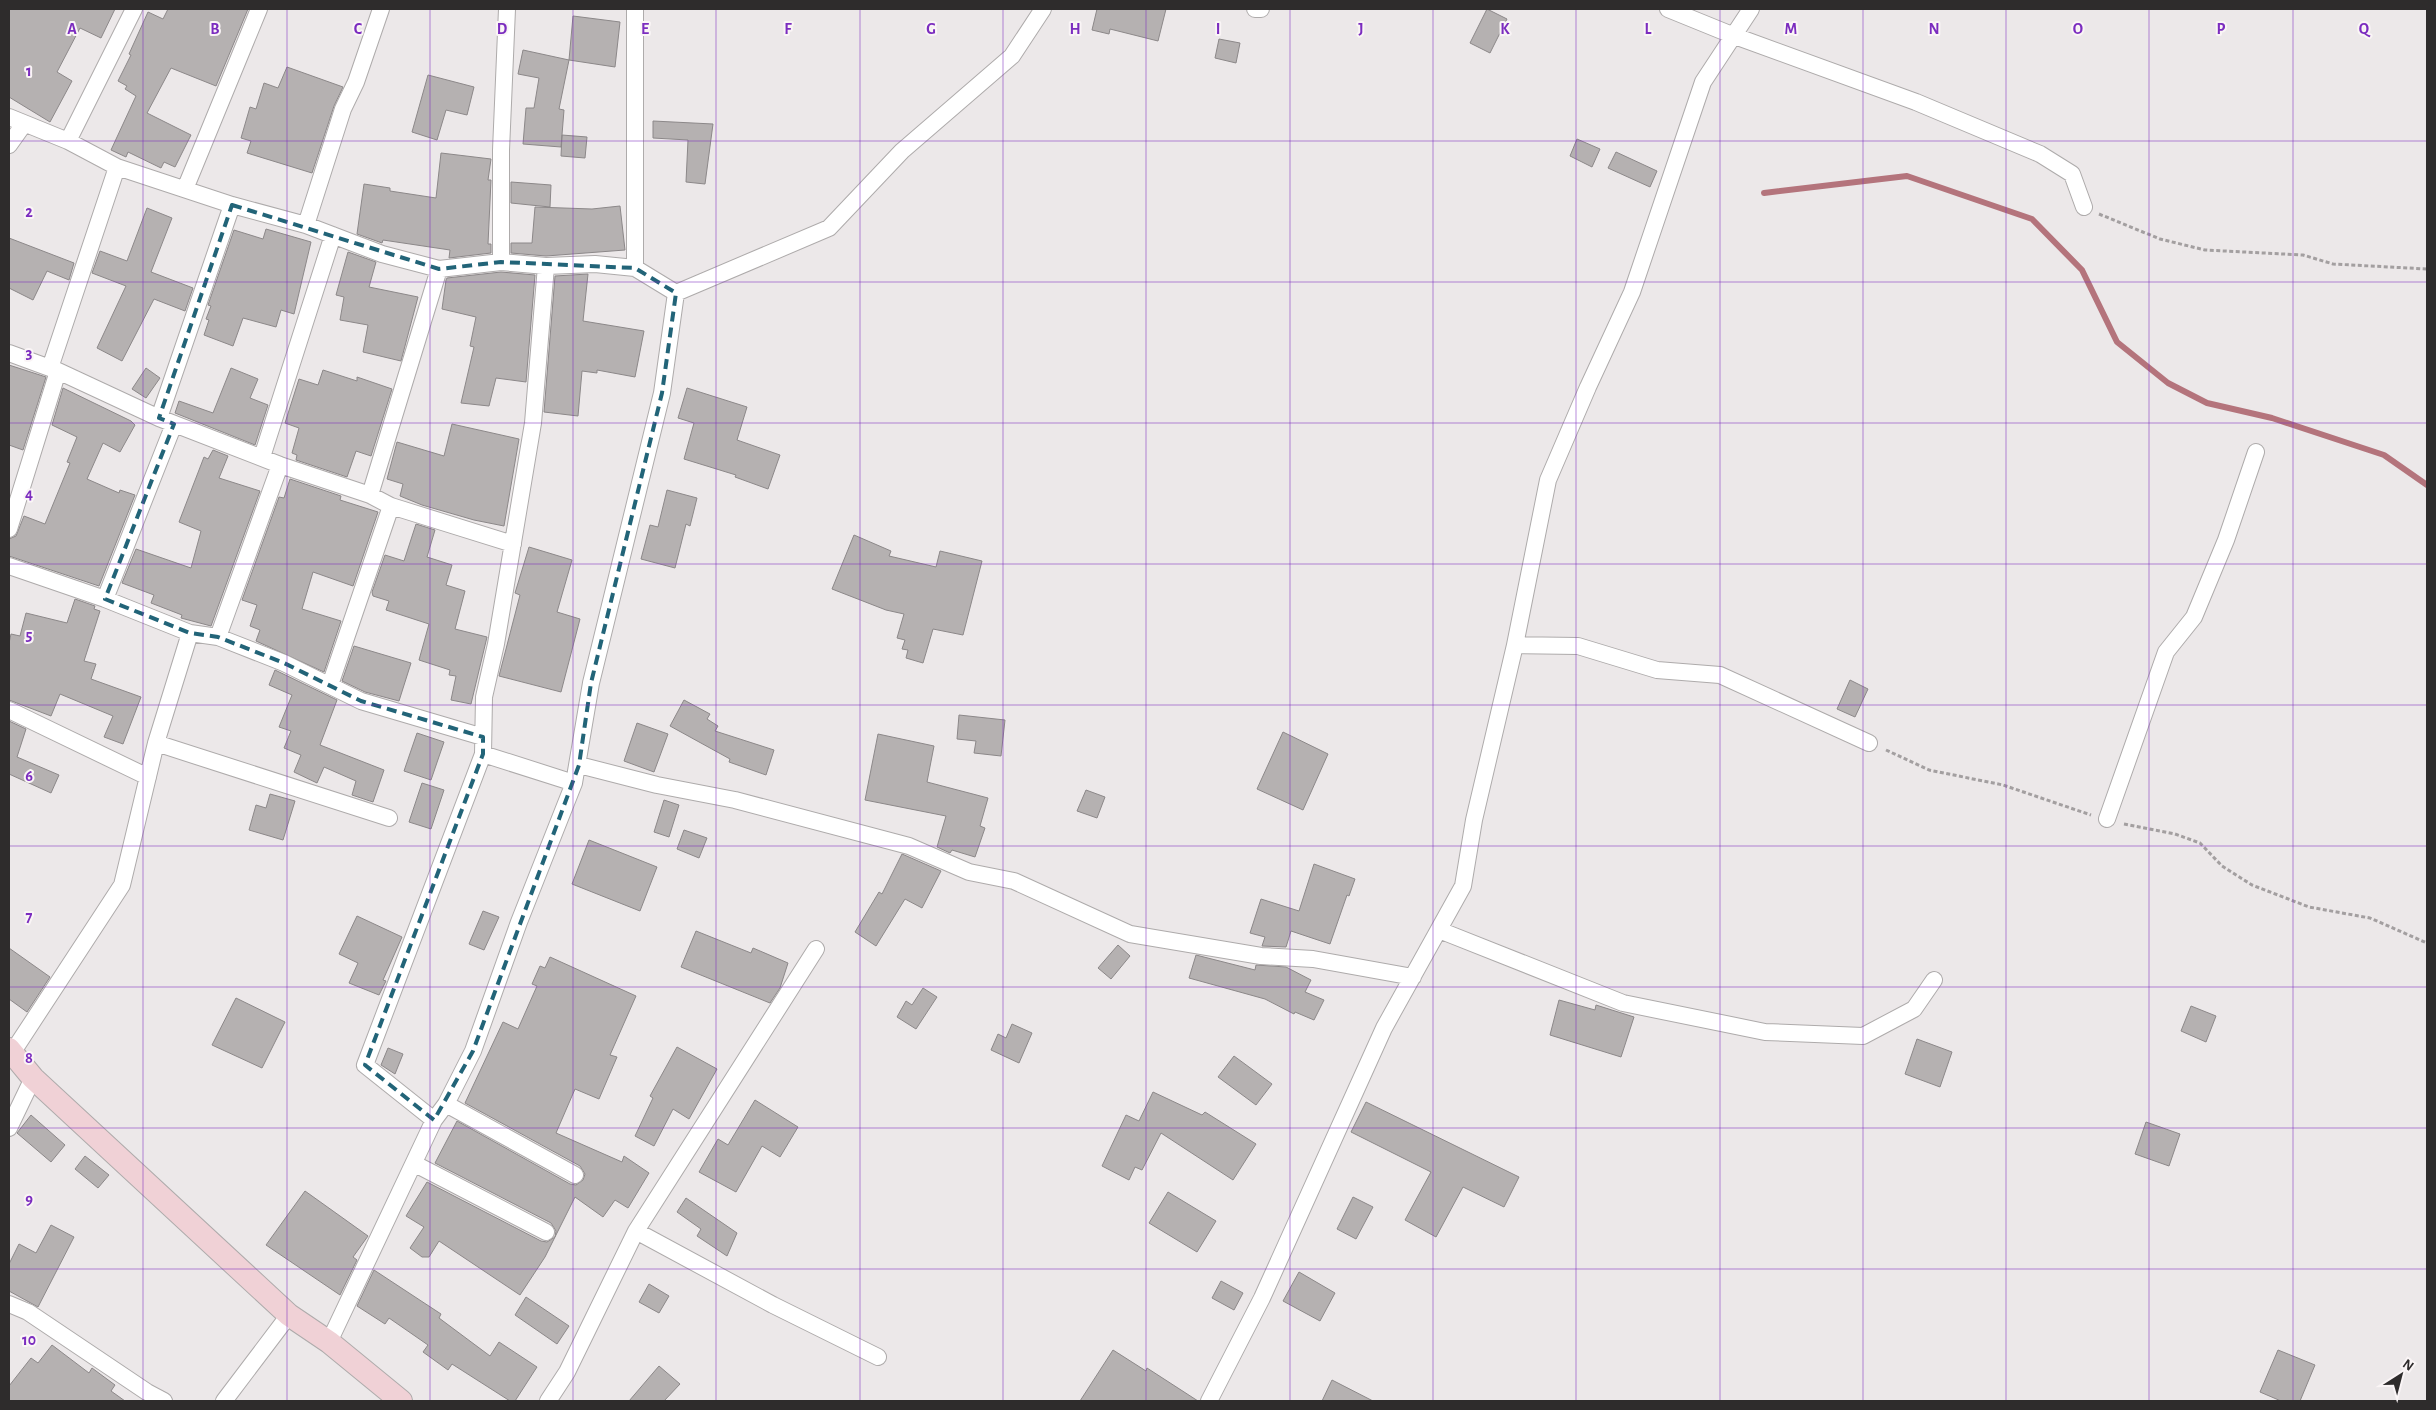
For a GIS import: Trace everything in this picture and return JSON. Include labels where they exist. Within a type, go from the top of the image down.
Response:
[{"type":"street","points":[[68,141],[134,9]]},
{"type":"street","points":[[185,189],[259,9]]},
{"type":"street","points":[[306,225],[343,108],[356,82],[381,9]]},
{"type":"street","points":[[501,262],[501,150],[507,9]]},
{"type":"street","points":[[635,9],[635,268]]},
{"type":"street","points":[[676,293],[829,228],[902,151],[1012,56],[1043,9]]},
{"type":"street","points":[[1255,9],[1261,9]]},
{"type":"street","points":[[1668,9],[1732,35],[1916,102],[2040,154],[2072,174],[2084,207]]},
{"type":"street","points":[[1209,1401],[1262,1298],[1384,1028],[1463,886],[1474,820],[1515,645],[1548,480],[1632,292],[1703,82],[1732,35],[1751,9]]},
{"type":"street","points":[[9,117],[68,141],[117,167],[232,205],[306,225],[382,254],[439,269],[501,262],[546,266],[595,264],[635,268],[676,293]]},
{"type":"street","points":[[9,145],[24,124]]},
{"type":"street","points":[[9,529],[54,370],[117,167]]},
{"type":"street","points":[[105,599],[166,421],[232,205]]},
{"type":"street","points":[[262,457],[333,235]]},
{"type":"street","points":[[434,1120],[365,1065],[483,754],[484,697],[496,644],[533,423],[546,266]]},
{"type":"street","points":[[370,495],[439,269]]},
{"type":"street","points":[[329,1342],[434,1120],[446,1104],[473,1051],[519,922],[574,782],[579,765],[592,683],[662,393],[676,293]]},
{"type":"street","points":[[9,354],[54,370],[166,421],[280,464],[370,495],[391,506],[513,544]]},
{"type":"street","points":[[2107,819],[2166,652],[2194,616],[2226,540],[2256,452]]},
{"type":"street","points":[[218,637],[280,464]]},
{"type":"street","points":[[330,684],[391,506]]},
{"type":"street","points":[[9,566],[105,599],[190,633],[218,637],[284,663],[330,684],[361,701],[483,737]]},
{"type":"street","points":[[190,633],[156,743],[122,885],[10,1051],[33,1078],[289,1315],[329,1342],[401,1401]]},
{"type":"street","points":[[1515,645],[1578,646],[1657,670],[1720,675],[1869,743]]},
{"type":"street","points":[[9,710],[148,777]]},
{"type":"street","points":[[156,743],[389,818]]},
{"type":"street","points":[[483,754],[574,782]]},
{"type":"street","points":[[579,765],[657,785],[735,800],[910,846],[969,872],[1014,881],[1130,934],[1261,956],[1313,959],[1413,977]]},
{"type":"street","points":[[1439,930],[1623,1003],[1765,1032],[1863,1036],[1914,1009],[1934,980]]},
{"type":"street","points":[[548,1401],[566,1372],[636,1231],[816,950]]},
{"type":"street","points":[[9,1128],[33,1078]]},
{"type":"street","points":[[446,1104],[575,1176]]},
{"type":"street","points":[[414,1164],[546,1232]]},
{"type":"street","points":[[636,1231],[773,1306],[878,1357]]},
{"type":"street","points":[[9,1304],[28,1312],[147,1392],[164,1401]]},
{"type":"street","points":[[224,1401],[289,1315]]},
{"type":"path","points":[[2084,207],[2160,239],[2205,250],[2303,254],[2333,264],[2427,270]]},
{"type":"path","points":[[1869,743],[1929,770],[2003,785],[2067,808],[2134,827],[2175,834],[2200,843],[2222,866],[2252,885],[2309,907],[2370,918],[2427,943]]},
{"type":"highlighted area","points":[[232,205],[439,269],[501,262],[635,268],[676,293],[662,393],[591,683],[579,765],[473,1051],[434,1120],[365,1065],[483,754],[483,737],[361,701],[284,663],[218,637],[190,633],[105,599],[174,424],[159,418]]},
{"type":"building","points":[[9,9],[115,9],[101,38],[80,28],[57,72],[72,81],[50,122],[9,97]]},
{"type":"building","points":[[168,9],[248,9],[216,86],[171,68],[147,113],[191,135],[175,167],[164,162],[161,168],[128,152],[126,157],[111,150],[136,96],[125,89],[127,86],[118,81],[131,55],[129,54],[148,12],[163,19]]},
{"type":"building","points":[[1097,9],[1166,9],[1158,41],[1110,29],[1109,34],[1092,30]]},
{"type":"building","points":[[1487,9],[1507,19],[1490,53],[1470,43]]},
{"type":"building","points":[[573,16],[620,22],[615,67],[569,60]]},
{"type":"building","points":[[1219,39],[1240,43],[1236,63],[1215,58]]},
{"type":"building","points":[[523,50],[569,60],[559,109],[564,110],[561,147],[523,144],[526,108],[534,108],[539,78],[518,74]]},
{"type":"building","points":[[287,67],[343,87],[334,106],[312,173],[247,153],[251,141],[241,138],[250,107],[256,109],[264,83],[278,88]]},
{"type":"building","points":[[428,75],[474,87],[467,115],[446,110],[437,140],[412,132]]},
{"type":"building","points":[[653,121],[713,124],[705,184],[686,182],[688,140],[653,138]]},
{"type":"building","points":[[562,135],[587,137],[585,158],[561,156]]},
{"type":"building","points":[[1577,139],[1600,149],[1592,167],[1570,156]]},
{"type":"building","points":[[1616,152],[1657,171],[1650,187],[1608,168]]},
{"type":"building","points":[[441,153],[491,159],[488,180],[491,180],[488,244],[491,244],[491,253],[449,258],[450,250],[383,240],[382,243],[357,234],[364,184],[390,188],[390,191],[436,198]]},
{"type":"building","points":[[511,182],[551,185],[550,207],[511,203]]},
{"type":"building","points":[[620,206],[625,250],[546,256],[511,253],[511,243],[532,243],[535,207],[592,209]]},
{"type":"building","points":[[147,208],[172,218],[151,272],[193,288],[185,311],[154,299],[122,361],[97,348],[126,286],[92,273],[100,251],[127,261]]},
{"type":"building","points":[[266,229],[311,242],[294,314],[281,310],[276,327],[243,318],[233,346],[204,335],[209,320],[206,319],[211,306],[208,305],[234,230],[263,239]]},
{"type":"building","points":[[9,238],[74,263],[69,280],[47,271],[33,300],[9,288]]},
{"type":"building","points":[[348,252],[376,262],[369,287],[418,297],[401,361],[363,352],[368,325],[340,320],[344,297],[336,295]]},
{"type":"building","points":[[501,272],[535,275],[526,382],[496,378],[489,406],[461,403],[474,347],[470,346],[476,317],[442,309],[446,280],[447,278]]},
{"type":"building","points":[[588,274],[583,321],[644,331],[635,377],[597,370],[597,373],[582,371],[578,416],[544,412],[555,276]]},
{"type":"building","points":[[9,365],[46,377],[23,450],[9,445]]},
{"type":"building","points":[[146,368],[160,378],[146,398],[132,389]]},
{"type":"building","points":[[231,368],[258,379],[250,398],[268,405],[255,445],[175,413],[179,401],[213,413]]},
{"type":"building","points":[[323,370],[357,381],[357,377],[392,389],[371,456],[356,451],[347,477],[296,460],[297,455],[292,453],[299,428],[285,423],[299,379],[318,385]]},
{"type":"building","points":[[63,388],[131,421],[135,425],[120,452],[103,443],[87,479],[119,493],[120,490],[135,495],[99,586],[9,556],[9,539],[16,536],[24,516],[45,524],[70,463],[67,462],[77,437],[52,425]]},
{"type":"building","points":[[687,388],[747,407],[737,440],[780,455],[768,489],[735,477],[736,475],[684,459],[694,423],[678,418]]},
{"type":"building","points":[[452,424],[519,439],[504,526],[474,520],[422,505],[400,496],[403,484],[387,479],[397,442],[444,456]]},
{"type":"building","points":[[213,450],[228,456],[219,478],[260,491],[211,626],[181,618],[182,615],[151,603],[154,595],[122,583],[136,549],[191,568],[201,531],[179,522],[204,457],[208,459]]},
{"type":"building","points":[[290,479],[341,496],[340,500],[378,512],[353,586],[313,572],[302,609],[341,621],[324,672],[256,641],[260,630],[250,626],[257,605],[242,600],[279,497],[284,498]]},
{"type":"building","points":[[667,490],[697,498],[690,526],[686,524],[675,568],[641,559],[650,525],[658,527]]},
{"type":"building","points":[[416,524],[435,530],[427,557],[452,565],[446,585],[465,591],[455,629],[487,637],[471,704],[451,700],[456,676],[449,675],[450,670],[419,660],[429,624],[386,610],[389,601],[373,596],[372,592],[385,555],[404,561]]},
{"type":"building","points":[[854,535],[891,551],[889,556],[936,567],[940,551],[982,561],[963,635],[933,629],[923,663],[906,658],[908,650],[902,649],[905,640],[897,638],[904,614],[886,610],[832,589]]},
{"type":"building","points":[[529,547],[572,560],[557,612],[580,619],[561,692],[499,676],[520,595],[515,593]]},
{"type":"building","points":[[75,599],[95,606],[94,609],[100,611],[84,661],[96,664],[91,679],[141,697],[123,744],[104,737],[113,716],[60,694],[51,716],[9,700],[9,643],[11,634],[20,636],[26,613],[67,623]]},
{"type":"building","points":[[354,646],[411,663],[399,701],[365,692],[342,681]]},
{"type":"building","points":[[275,670],[337,700],[320,745],[384,770],[373,802],[352,795],[356,781],[324,767],[317,783],[294,772],[301,755],[284,748],[291,731],[279,727],[292,695],[269,685]]},
{"type":"building","points":[[1850,680],[1868,689],[1855,717],[1837,709]]},
{"type":"building","points":[[684,700],[710,714],[707,719],[718,726],[715,731],[774,750],[766,775],[729,762],[730,759],[670,726]]},
{"type":"building","points":[[959,715],[1005,720],[1001,756],[974,753],[976,741],[957,739]]},
{"type":"building","points":[[9,721],[26,729],[17,757],[59,775],[51,793],[9,774]]},
{"type":"building","points":[[637,723],[668,734],[654,772],[624,761]]},
{"type":"building","points":[[1283,732],[1328,754],[1303,810],[1257,789]]},
{"type":"building","points":[[417,733],[444,742],[431,780],[404,771]]},
{"type":"building","points":[[878,734],[934,746],[927,782],[988,798],[980,826],[985,828],[975,857],[952,850],[950,853],[937,847],[946,816],[865,800]]},
{"type":"building","points":[[422,783],[444,790],[431,829],[409,822]]},
{"type":"building","points":[[1086,790],[1105,797],[1097,818],[1077,811]]},
{"type":"building","points":[[270,794],[295,801],[283,840],[249,830],[256,805],[266,808]]},
{"type":"building","points":[[664,800],[679,805],[669,837],[654,832]]},
{"type":"building","points":[[684,830],[707,838],[699,858],[677,849]]},
{"type":"building","points":[[589,840],[657,867],[640,911],[572,884]]},
{"type":"building","points":[[902,854],[941,871],[922,908],[905,899],[876,946],[855,932],[879,892],[882,894]]},
{"type":"building","points":[[1314,864],[1355,879],[1349,896],[1347,895],[1330,944],[1291,931],[1286,947],[1262,946],[1265,937],[1250,933],[1261,899],[1299,911]]},
{"type":"building","points":[[483,911],[499,917],[484,950],[469,944]]},
{"type":"building","points":[[357,916],[402,937],[383,980],[386,981],[379,995],[349,983],[358,963],[339,954]]},
{"type":"building","points":[[696,931],[751,953],[753,948],[788,963],[780,988],[770,1003],[681,967]]},
{"type":"building","points":[[1118,945],[1130,956],[1111,979],[1098,968]]},
{"type":"building","points":[[9,948],[50,977],[27,1012],[9,999]]},
{"type":"building","points":[[1196,955],[1255,970],[1256,965],[1286,967],[1311,980],[1305,992],[1324,1000],[1314,1020],[1295,1012],[1294,1014],[1265,999],[1189,978]]},
{"type":"building","points":[[550,957],[636,996],[610,1055],[617,1057],[599,1099],[575,1089],[556,1133],[622,1162],[624,1156],[649,1173],[628,1208],[615,1200],[603,1217],[575,1197],[555,1237],[556,1231],[551,1223],[435,1163],[457,1121],[570,1184],[576,1185],[583,1180],[585,1174],[580,1166],[465,1103],[503,1022],[518,1029],[537,986],[532,984],[540,966],[545,968]]},
{"type":"building","points":[[923,988],[937,997],[916,1029],[897,1017],[906,1001],[912,1005]]},
{"type":"building","points":[[236,998],[285,1022],[262,1068],[212,1045]]},
{"type":"building","points":[[1559,1000],[1595,1010],[1596,1005],[1634,1017],[1621,1057],[1550,1035]]},
{"type":"building","points":[[2191,1006],[2216,1016],[2206,1042],[2181,1031]]},
{"type":"building","points":[[1012,1024],[1032,1033],[1019,1063],[991,1050],[998,1034],[1006,1038]]},
{"type":"building","points":[[1917,1039],[1952,1052],[1940,1087],[1905,1074]]},
{"type":"building","points":[[677,1047],[717,1069],[689,1119],[673,1109],[654,1146],[635,1136],[653,1098],[650,1096]]},
{"type":"building","points":[[388,1048],[403,1054],[395,1074],[381,1065]]},
{"type":"building","points":[[1234,1056],[1272,1084],[1256,1105],[1218,1077]]},
{"type":"building","points":[[1153,1092],[1202,1115],[1205,1112],[1256,1144],[1233,1180],[1161,1133],[1142,1170],[1135,1167],[1129,1180],[1102,1166],[1126,1115],[1139,1121]]},
{"type":"building","points":[[755,1100],[798,1127],[780,1157],[762,1146],[736,1192],[699,1172],[718,1139],[728,1145]]},
{"type":"building","points":[[1366,1102],[1519,1177],[1504,1207],[1463,1187],[1436,1237],[1405,1220],[1431,1172],[1351,1132]]},
{"type":"building","points":[[31,1115],[65,1145],[51,1162],[17,1133]]},
{"type":"building","points":[[2146,1122],[2180,1134],[2169,1166],[2135,1154]]},
{"type":"building","points":[[85,1156],[109,1175],[98,1188],[75,1169]]},
{"type":"building","points":[[427,1182],[541,1241],[547,1242],[555,1237],[545,1257],[520,1295],[439,1241],[429,1257],[422,1257],[410,1248],[424,1227],[406,1216]]},
{"type":"building","points":[[305,1191],[368,1236],[353,1257],[357,1260],[340,1295],[266,1245]]},
{"type":"building","points":[[1168,1192],[1216,1221],[1197,1252],[1149,1223]]},
{"type":"building","points":[[1353,1197],[1373,1207],[1356,1239],[1337,1229]]},
{"type":"building","points":[[686,1198],[737,1233],[727,1256],[697,1236],[701,1229],[677,1212]]},
{"type":"building","points":[[51,1225],[74,1237],[38,1307],[9,1291],[9,1264],[19,1244],[36,1253]]},
{"type":"building","points":[[374,1270],[441,1314],[439,1318],[490,1356],[499,1342],[537,1367],[515,1401],[510,1401],[452,1364],[448,1370],[423,1352],[428,1345],[389,1318],[385,1324],[357,1306]]},
{"type":"building","points":[[1299,1272],[1335,1293],[1320,1321],[1283,1301]]},
{"type":"building","points":[[1221,1281],[1243,1293],[1234,1310],[1212,1298]]},
{"type":"building","points":[[649,1284],[669,1296],[659,1313],[639,1302]]},
{"type":"building","points":[[526,1297],[569,1326],[557,1344],[515,1315]]},
{"type":"building","points":[[52,1345],[89,1373],[92,1368],[115,1385],[111,1391],[125,1401],[9,1401],[9,1386],[31,1358],[38,1363]]},
{"type":"building","points":[[1113,1350],[1146,1371],[1147,1368],[1198,1401],[1080,1401]]},
{"type":"building","points":[[2278,1350],[2315,1365],[2300,1401],[2281,1401],[2260,1392]]},
{"type":"building","points":[[659,1366],[680,1384],[664,1401],[629,1401]]},
{"type":"building","points":[[1332,1380],[1373,1401],[1322,1401]]},
{"type":"waterway","points":[[1764,193],[1907,176],[2032,219],[2082,270],[2117,342],[2168,383],[2207,403],[2272,418],[2384,455],[2427,485]]}]
